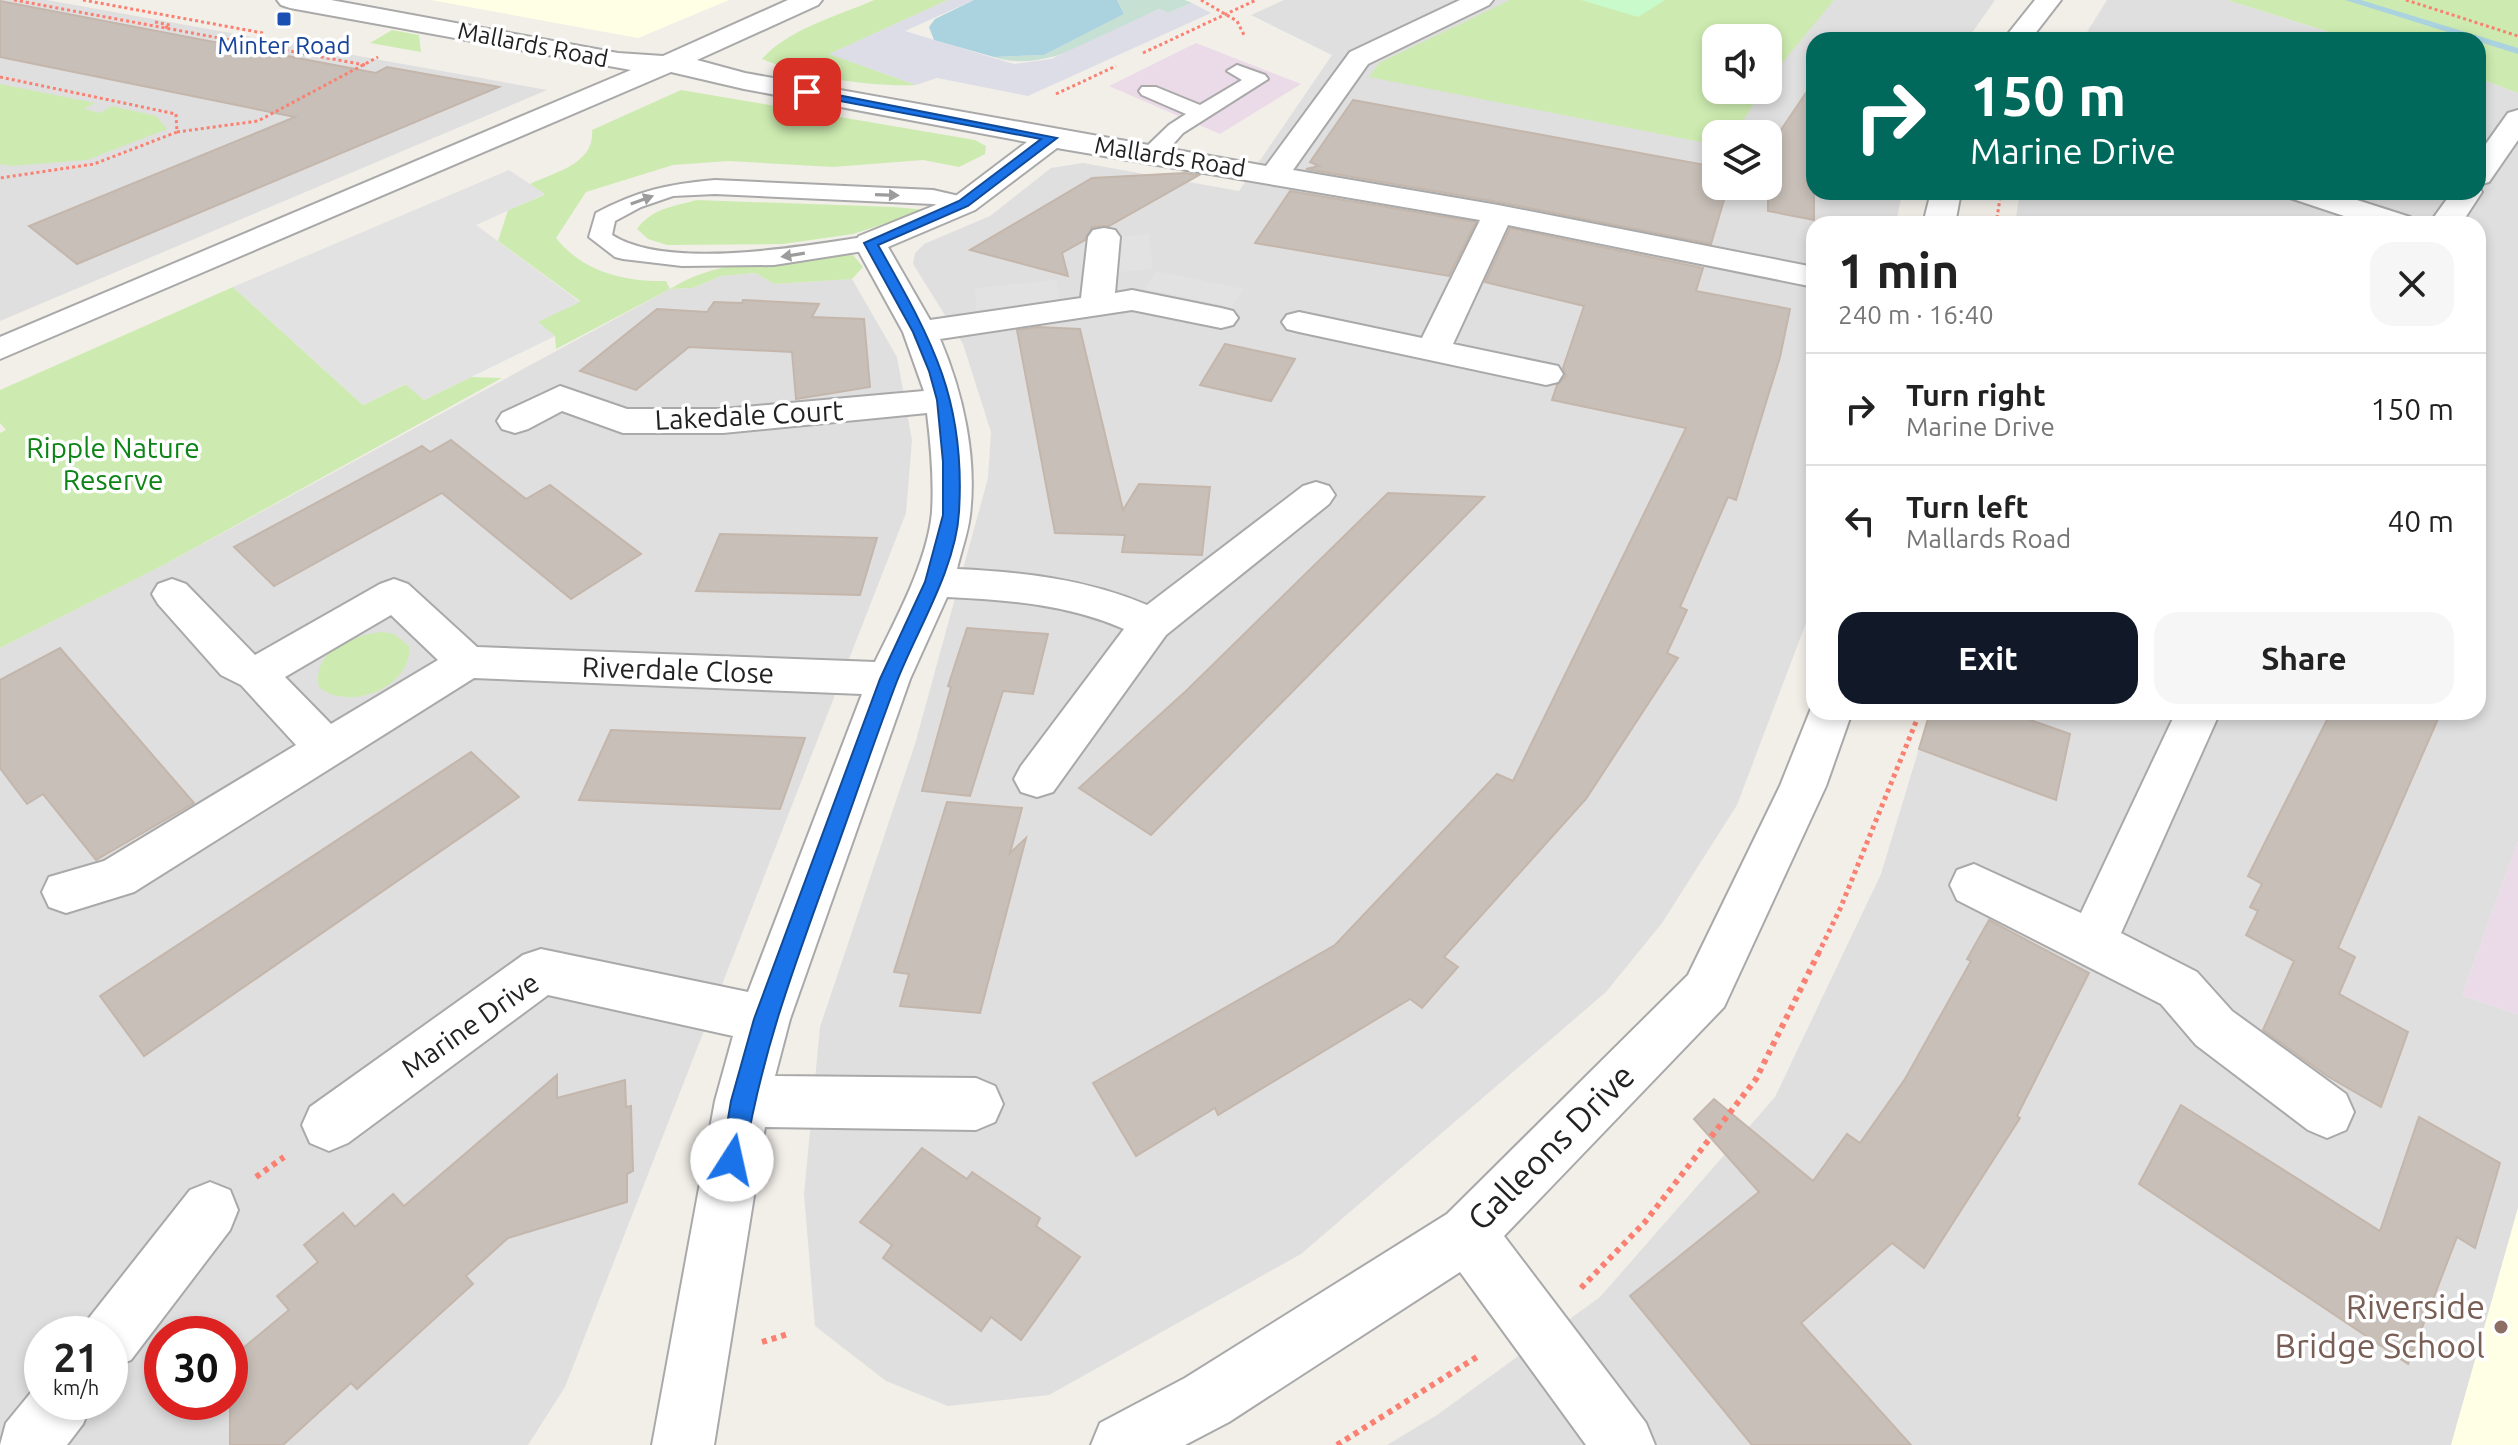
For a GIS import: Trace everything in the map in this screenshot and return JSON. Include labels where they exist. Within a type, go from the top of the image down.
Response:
[{"type":"street","name":"Mallards Road","points":[[290,0],[618,61],[666,62],[744,81],[1051,138],[1498,214],[1806,275]]},
{"type":"street","points":[[0,349],[598,95],[809,0]]},
{"type":"street","points":[[1275,174],[1359,58],[1480,0]]},
{"type":"street","points":[[2021,32],[2040,1]]},
{"type":"street","points":[[2486,165],[2518,119]]},
{"type":"street","points":[[683,1445],[742,1101],[764,1019],[889,679],[933,582],[951,515],[951,462],[944,400],[936,371],[920,332],[870,243],[964,204],[1051,138]]},
{"type":"street","points":[[2326,200],[2374,216]]},
{"type":"street","points":[[1434,349],[1498,214]]},
{"type":"street","points":[[1097,305],[1104,237]]},
{"type":"street","points":[[920,332],[1132,300],[1221,318]]},
{"type":"street","points":[[1299,322],[1546,374]]},
{"type":"street","name":"Lakedale Court","points":[[515,421],[560,397],[623,421],[723,421],[944,400]]},
{"type":"street","points":[[1037,779],[1151,624],[1316,495]]},
{"type":"street","points":[[933,582],[1015,586],[1098,601],[1151,624]]},
{"type":"street","points":[[172,594],[236,664],[256,674],[327,749]]},
{"type":"street","points":[[66,892],[117,878],[467,662],[394,594],[256,674]]},
{"type":"street","name":"Riverdale Close","points":[[467,662],[889,679]]},
{"type":"street","name":"Galleons Drive","points":[[1122,1445],[1207,1400],[1467,1234],[1706,991],[1803,786],[1827,720]]},
{"type":"street","points":[[2092,942],[2190,720]]},
{"type":"street","points":[[1974,885],[2179,988],[2214,1028],[2327,1112]]},
{"type":"street","name":"Marine Drive","points":[[329,1125],[541,971],[764,1019]]},
{"type":"street","points":[[742,1101],[976,1104]]},
{"type":"street","points":[[128,1316],[210,1210]]},
{"type":"street","points":[[1467,1234],[1624,1445]]},
{"type":"street","points":[[28,1445],[47,1420]]},
{"type":"lane","points":[[1152,154],[1176,129],[1258,79],[1237,71]]},
{"type":"lane","points":[[1149,91],[1201,113]]},
{"type":"lane","points":[[870,243],[774,258],[682,259],[623,252],[600,237],[604,218],[633,202],[671,190],[715,187],[917,196],[964,204]]},
{"type":"path","points":[[14,0],[365,65]]},
{"type":"path","points":[[83,0],[269,34]]},
{"type":"path","points":[[1201,0],[1227,13]]},
{"type":"path","points":[[2406,0],[2518,36]]},
{"type":"path","points":[[164,28],[170,25],[155,22],[168,16]]},
{"type":"path","points":[[0,178],[94,164],[177,132],[258,121],[382,55]]},
{"type":"path","points":[[0,77],[176,114],[177,132]]},
{"type":"path","points":[[1337,1445],[1575,1293],[1645,1222],[1756,1079],[1840,909],[1917,720]]},
{"type":"path","points":[[210,1210],[329,1125]]},
{"type":"path","points":[[757,1344],[788,1334]]},
{"type":"shaded area","points":[[0,0],[47,0],[547,90],[0,321]]},
{"type":"shaded area","points":[[431,0],[729,0],[638,38]]},
{"type":"shaded area","points":[[948,0],[974,0],[905,31],[1014,64],[1051,59],[1159,9],[1168,13],[1192,3],[1211,13],[1028,96],[937,78],[916,85],[829,54]]},
{"type":"shaded area","points":[[1117,0],[1185,0],[1192,3],[1168,13],[1159,9],[1057,56],[1014,61],[994,57],[1044,55],[1124,14]]},
{"type":"shaded area","points":[[1284,0],[1995,0],[1973,32],[1806,32],[1806,200],[1900,200],[1898,216],[1806,216],[1806,623],[1737,805],[1662,923],[1606,992],[1301,1254],[1049,1395],[948,1406],[886,1381],[815,1326],[804,1194],[820,1027],[915,744],[988,478],[991,432],[963,344],[913,264],[915,253],[924,244],[990,216],[1051,168],[1083,163],[1239,191],[1332,55],[1251,15]]},
{"type":"shaded area","points":[[2107,0],[2227,0],[2329,32],[2087,32]]},
{"type":"shaded area","points":[[1196,43],[1301,84],[1220,134],[1109,86]]},
{"type":"shaded area","points":[[2486,81],[2518,93],[2518,841],[2462,996],[2518,1014],[2518,1208],[2451,1445],[1387,1445],[1437,1415],[1600,1297],[1775,1097],[1881,874],[1928,720],[2486,720],[2486,216],[2016,216],[2019,200],[2486,200]]},
{"type":"shaded area","points":[[509,170],[545,194],[476,225],[580,302],[538,322],[555,336],[424,400],[405,384],[363,405],[233,287]]},
{"type":"shaded area","points":[[1149,234],[1153,269],[1119,272],[1116,237]]},
{"type":"shaded area","points":[[1156,271],[1244,289],[1232,307],[1144,289]]},
{"type":"shaded area","points":[[756,273],[774,284],[852,279],[897,357],[912,440],[906,513],[565,1387],[528,1445],[0,1445],[0,648],[171,561],[670,289],[693,288],[721,276]]},
{"type":"shaded area","points":[[1056,280],[1059,301],[976,310],[975,288]]},
{"type":"shaded area","points":[[2518,841],[2518,1014],[2462,996]]},
{"type":"shaded area","name":"Riverside Bridge School","points":[[2518,1208],[2518,1445],[2451,1445]]},
{"type":"green space","points":[[874,0],[948,0],[830,54],[916,85],[838,80],[762,59],[799,31]]},
{"type":"green space","points":[[1510,0],[1834,0],[1782,63],[1782,24],[1702,24],[1702,104],[1753,104],[1744,120],[1702,120],[1702,142],[1369,77],[1379,63]]},
{"type":"green space","points":[[1581,0],[1665,0],[1638,17]]},
{"type":"green space","points":[[2227,0],[2518,0],[2518,93],[2486,81],[2486,32],[2329,32]]},
{"type":"green space","points":[[392,30],[419,35],[421,52],[370,43]]},
{"type":"green space","points":[[0,84],[95,103],[84,109],[100,113],[112,106],[156,116],[167,129],[87,160],[11,166],[0,164]]},
{"type":"green space","points":[[681,90],[975,140],[986,146],[985,154],[959,167],[923,160],[833,167],[729,161],[673,165],[586,192],[556,238],[567,250],[592,267],[620,277],[666,281],[670,289],[556,349],[555,336],[537,322],[580,301],[498,241],[508,210],[544,195],[530,184],[580,159],[591,142],[592,130]]},
{"type":"green space","points":[[697,200],[927,210],[853,234],[783,244],[667,245],[648,239],[637,229],[656,213]]},
{"type":"green space","points":[[853,255],[863,267],[852,279],[774,284],[756,273],[721,276],[693,288],[670,289],[712,270],[758,262]]},
{"type":"green space","name":"Ripple Nature Reserve","points":[[233,287],[363,405],[406,384],[424,400],[471,377],[502,378],[171,561],[0,648],[0,433],[6,430],[0,423],[0,390]]},
{"type":"green space","points":[[382,632],[394,634],[409,646],[401,674],[390,684],[376,692],[345,697],[319,687],[321,664],[337,647],[359,637]]},
{"type":"water","points":[[974,0],[1117,0],[1124,14],[1044,55],[994,57],[934,40],[929,27],[935,19]]},
{"type":"building","points":[[0,1],[376,73],[387,67],[499,87],[77,264],[29,226],[295,117],[0,57]]},
{"type":"building","points":[[1806,93],[1806,200],[1814,200],[1814,216],[1806,218],[1768,211],[1768,200],[1782,200],[1782,128]]},
{"type":"building","points":[[1353,100],[1702,164],[1702,200],[1724,200],[1711,244],[1498,202],[1306,169],[1319,166],[1310,162]]},
{"type":"building","points":[[1199,175],[1109,226],[1092,227],[1085,240],[1062,253],[1068,276],[970,250],[1092,178]]},
{"type":"building","points":[[1290,191],[1476,222],[1449,276],[1255,243]]},
{"type":"building","points":[[1510,228],[1703,268],[1696,291],[1790,309],[1780,357],[1736,500],[1728,497],[1680,607],[1687,610],[1667,653],[1678,658],[1586,799],[1444,957],[1458,967],[1422,1008],[1410,999],[1218,1115],[1215,1108],[1136,1156],[1093,1083],[1335,945],[1497,774],[1513,781],[1686,428],[1552,400],[1557,385],[1566,376],[1563,368],[1584,306],[1485,282]]},
{"type":"building","points":[[743,300],[819,304],[812,317],[864,319],[870,387],[796,399],[792,352],[689,347],[636,390],[580,371],[657,309],[707,312],[714,302],[742,303]]},
{"type":"building","points":[[1038,327],[1080,329],[1123,510],[1139,484],[1210,487],[1202,555],[1122,552],[1125,535],[1055,533],[1017,330]]},
{"type":"building","points":[[1225,344],[1295,359],[1271,401],[1200,385]]},
{"type":"building","points":[[451,440],[526,499],[550,485],[641,554],[571,599],[442,493],[274,586],[234,547],[422,446],[430,452]]},
{"type":"building","points":[[1388,493],[1484,497],[1151,835],[1079,788],[1186,691]]},
{"type":"building","points":[[720,534],[877,538],[860,595],[696,591]]},
{"type":"building","points":[[967,628],[1048,634],[1033,694],[1003,691],[970,796],[922,791],[951,687],[948,686]]},
{"type":"building","points":[[60,648],[194,803],[96,860],[43,794],[27,804],[0,768],[0,680]]},
{"type":"building","points":[[1928,720],[2031,720],[2070,734],[2056,800],[1919,749]]},
{"type":"building","points":[[2327,720],[2438,720],[2338,948],[2355,957],[2339,994],[2408,1032],[2381,1107],[2327,1076],[2263,1030],[2294,961],[2246,935],[2258,911],[2250,907],[2262,884],[2248,876]]},
{"type":"building","points":[[611,730],[805,738],[780,809],[579,800]]},
{"type":"building","points":[[471,752],[519,797],[144,1056],[100,996]]},
{"type":"building","points":[[947,802],[1022,808],[1010,853],[1026,838],[980,1013],[900,1006],[909,974],[894,972]]},
{"type":"building","points":[[1989,920],[2089,973],[2017,1116],[2020,1118],[1924,1268],[1892,1243],[1801,1323],[1911,1445],[1752,1445],[1630,1296],[1759,1192],[1694,1119],[1714,1099],[1813,1181],[1847,1134],[1860,1143],[1905,1079],[1971,961],[1967,959]]},
{"type":"building","points":[[557,1075],[557,1098],[625,1080],[626,1107],[631,1106],[633,1171],[627,1174],[627,1202],[508,1238],[466,1276],[473,1284],[357,1389],[351,1383],[283,1445],[230,1445],[230,1420],[248,1420],[248,1344],[289,1310],[277,1296],[318,1262],[304,1245],[343,1213],[355,1227],[393,1194],[404,1206]]},
{"type":"building","points":[[2181,1105],[2380,1231],[2419,1117],[2500,1163],[2475,1248],[2457,1237],[2408,1364],[2139,1184]]},
{"type":"building","points":[[922,1148],[967,1179],[972,1172],[1040,1218],[1036,1226],[1080,1257],[1021,1340],[991,1317],[981,1331],[883,1258],[892,1245],[860,1222]]},
{"type":"waterway","points":[[2350,0],[2455,32]]},
{"type":"waterway","points":[[2486,41],[2518,51]]},
{"type":"place","name":"Minter Road","points":[[284,19]]},
{"type":"place","name":"Riverside Bridge School","points":[[2501,1327]]},
{"type":"route","points":[[732,1160],[742,1101],[764,1019],[889,679],[933,582],[951,515],[951,462],[944,400],[936,371],[920,332],[870,243],[964,204],[1051,138],[807,92]]}]
